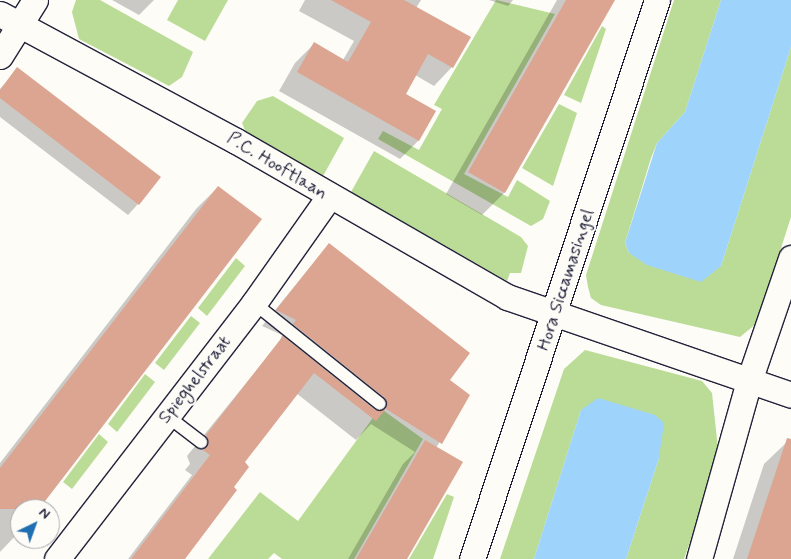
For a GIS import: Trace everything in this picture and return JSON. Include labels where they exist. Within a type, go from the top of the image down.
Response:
[{"type":"street","points":[[0,56],[10,20],[35,0]]},
{"type":"street","name":"Hora Siccamasingel","points":[[472,559],[657,0]]},
{"type":"street","name":"P.C. Hooftlaan","points":[[10,20],[236,140],[328,198],[507,297],[554,316],[750,378],[791,395]]},
{"type":"street","name":"Spieghelstraat","points":[[57,559],[254,303],[328,198]]},
{"type":"street","points":[[699,559],[750,378],[791,258]]},
{"type":"lane","points":[[254,303],[380,404]]},
{"type":"lane","points":[[167,416],[201,442]]},
{"type":"green space","points":[[76,0],[100,0],[193,52],[182,77],[169,86],[79,39],[72,12]]},
{"type":"green space","points":[[178,0],[228,0],[205,41],[167,20]]},
{"type":"green space","points":[[496,0],[555,14],[464,174],[508,197],[517,180],[550,201],[543,219],[531,226],[378,139],[383,131],[419,150],[442,109],[434,105]]},
{"type":"green space","points":[[674,0],[721,0],[685,112],[657,143],[651,158],[625,243],[629,253],[721,266],[791,47],[791,217],[757,323],[740,337],[601,305],[591,298],[588,287],[586,275]]},
{"type":"green space","points":[[602,26],[606,29],[581,103],[564,95]]},
{"type":"green space","points":[[273,96],[344,138],[322,178],[247,135],[242,123],[257,101]]},
{"type":"green space","points":[[559,104],[577,113],[553,186],[522,168]]},
{"type":"green space","points":[[374,151],[521,237],[528,246],[521,273],[510,273],[507,281],[351,192]]},
{"type":"green space","points":[[236,258],[245,266],[207,316],[198,308]]},
{"type":"green space","points":[[191,316],[200,323],[164,370],[155,363]]},
{"type":"green space","points":[[585,350],[702,381],[712,393],[719,458],[684,559],[626,559],[659,458],[581,410],[534,559],[500,559],[564,369]]},
{"type":"green space","points":[[145,374],[155,382],[117,432],[108,424]]},
{"type":"green space","points":[[380,408],[423,439],[354,559],[282,559],[274,553],[268,559],[208,559],[260,492],[298,521]]},
{"type":"green space","points":[[99,434],[108,442],[72,489],[63,482]]},
{"type":"green space","points":[[447,494],[454,497],[433,559],[409,559]]},
{"type":"water","points":[[721,0],[791,0],[791,47],[721,266],[701,282],[647,265],[629,253],[625,243],[657,143],[685,112]]},
{"type":"water","points":[[598,398],[655,415],[664,423],[659,458],[626,559],[534,559],[581,410]]},
{"type":"building","points":[[331,0],[404,0],[471,37],[453,68],[428,54],[406,94],[436,111],[419,141],[297,72],[314,42],[348,62],[371,22]]},
{"type":"building","points":[[566,0],[615,0],[505,193],[468,172]]},
{"type":"building","points":[[17,67],[161,177],[139,205],[0,98],[0,90]]},
{"type":"building","points":[[218,186],[262,219],[47,499],[10,499],[10,509],[0,509],[0,468]]},
{"type":"building","points":[[329,243],[470,353],[450,380],[470,395],[442,444],[386,409],[385,398],[293,324],[296,320],[276,310]]},
{"type":"building","points":[[283,336],[375,410],[385,410],[376,421],[314,373],[245,462],[249,467],[234,487],[237,490],[185,559],[131,559],[210,455],[203,450],[209,444],[206,435]]},
{"type":"building","points":[[787,438],[791,439],[791,559],[747,559]]},
{"type":"building","points":[[425,440],[463,462],[407,559],[356,559]]}]
